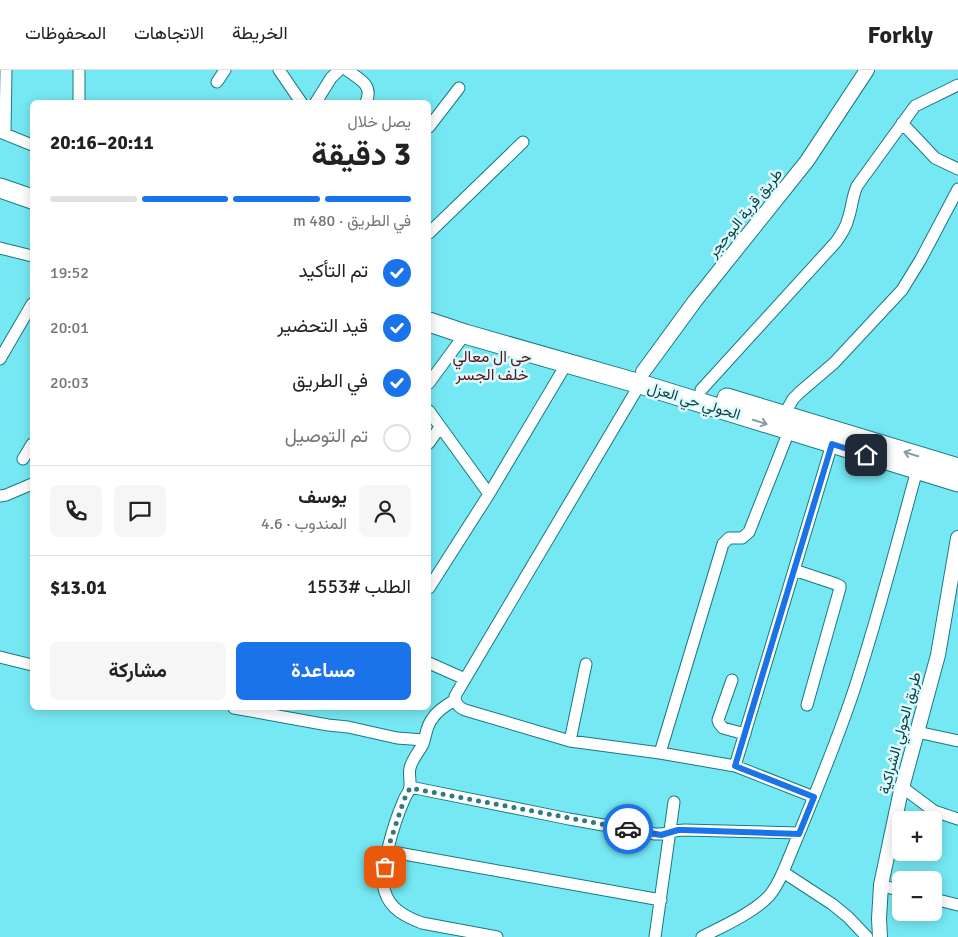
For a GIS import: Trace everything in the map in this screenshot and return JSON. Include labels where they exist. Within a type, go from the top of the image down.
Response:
[{"type":"highway","points":[[0,188],[30,198]]},
{"type":"highway","name":"الحولي حي العزل","points":[[431,312],[786,423],[958,468]]},
{"type":"highway","name":"الحولي حي العزل","points":[[431,323],[566,363],[701,390],[786,423],[832,444],[958,482]]},
{"type":"street","points":[[6,70],[2,133],[30,144]]},
{"type":"street","points":[[79,70],[79,100]]},
{"type":"street","points":[[217,82],[224,70]]},
{"type":"street","points":[[279,70],[300,100]]},
{"type":"street","points":[[317,100],[331,78],[339,70]]},
{"type":"street","points":[[347,70],[363,81],[367,87],[366,100]]},
{"type":"street","name":"طريق قرية البوحجر","points":[[641,378],[695,301],[807,161],[866,70]]},
{"type":"street","points":[[701,390],[836,242],[846,226],[857,186],[916,106],[958,85]]},
{"type":"street","points":[[431,124],[459,88]]},
{"type":"street","points":[[902,123],[935,158],[958,169]]},
{"type":"street","points":[[431,232],[523,142]]},
{"type":"street","points":[[660,753],[723,544],[729,538],[742,538],[749,532],[794,399],[830,366],[902,290],[958,189]]},
{"type":"street","points":[[0,248],[30,256]]},
{"type":"street","points":[[0,359],[30,307]]},
{"type":"street","points":[[431,380],[465,334]]},
{"type":"street","points":[[431,585],[566,363]]},
{"type":"street","points":[[641,378],[455,696],[457,705],[465,710],[570,741],[660,753],[735,766],[814,797]]},
{"type":"street","points":[[431,414],[488,494]]},
{"type":"street","points":[[431,440],[440,427]]},
{"type":"street","points":[[735,766],[832,444]]},
{"type":"street","points":[[23,459],[30,447]]},
{"type":"street","points":[[702,937],[750,911],[770,895],[778,884],[814,797],[851,697],[867,648],[917,470]]},
{"type":"street","points":[[0,496],[30,485]]},
{"type":"street","name":"طريق الحولي الشراكية","points":[[880,937],[881,886],[902,787],[938,655],[958,538]]},
{"type":"street","points":[[794,570],[840,586],[807,704]]},
{"type":"street","points":[[0,657],[30,664]]},
{"type":"street","points":[[431,664],[465,679]]},
{"type":"street","points":[[570,741],[586,664]]},
{"type":"street","points":[[732,680],[718,720],[723,728],[745,734]]},
{"type":"street","points":[[455,700],[434,715],[410,768],[410,788],[404,800],[387,851],[383,883],[386,897],[395,908],[406,916],[422,922],[497,937]]},
{"type":"street","points":[[245,710],[348,727],[397,738],[424,740]]},
{"type":"street","points":[[917,732],[958,741]]},
{"type":"street","points":[[902,787],[934,811],[958,819]]},
{"type":"street","points":[[410,788],[661,835],[684,830],[799,834]]},
{"type":"street","points":[[655,937],[674,802]]},
{"type":"street","points":[[387,851],[661,900]]},
{"type":"street","points":[[783,872],[832,904],[848,917],[867,937]]},
{"type":"street","points":[[881,886],[892,889]]},
{"type":"street","points":[[942,901],[958,906]]},
{"type":"way so far","points":[[385,867],[387,851],[404,800],[410,788],[628,829]]},
{"type":"district","name":"حي ال معالي خلف الجسر","points":[[492,366]]},
{"type":"route","points":[[628,829],[661,835],[678,830],[799,834],[814,797],[735,766],[832,444],[866,455]]}]
